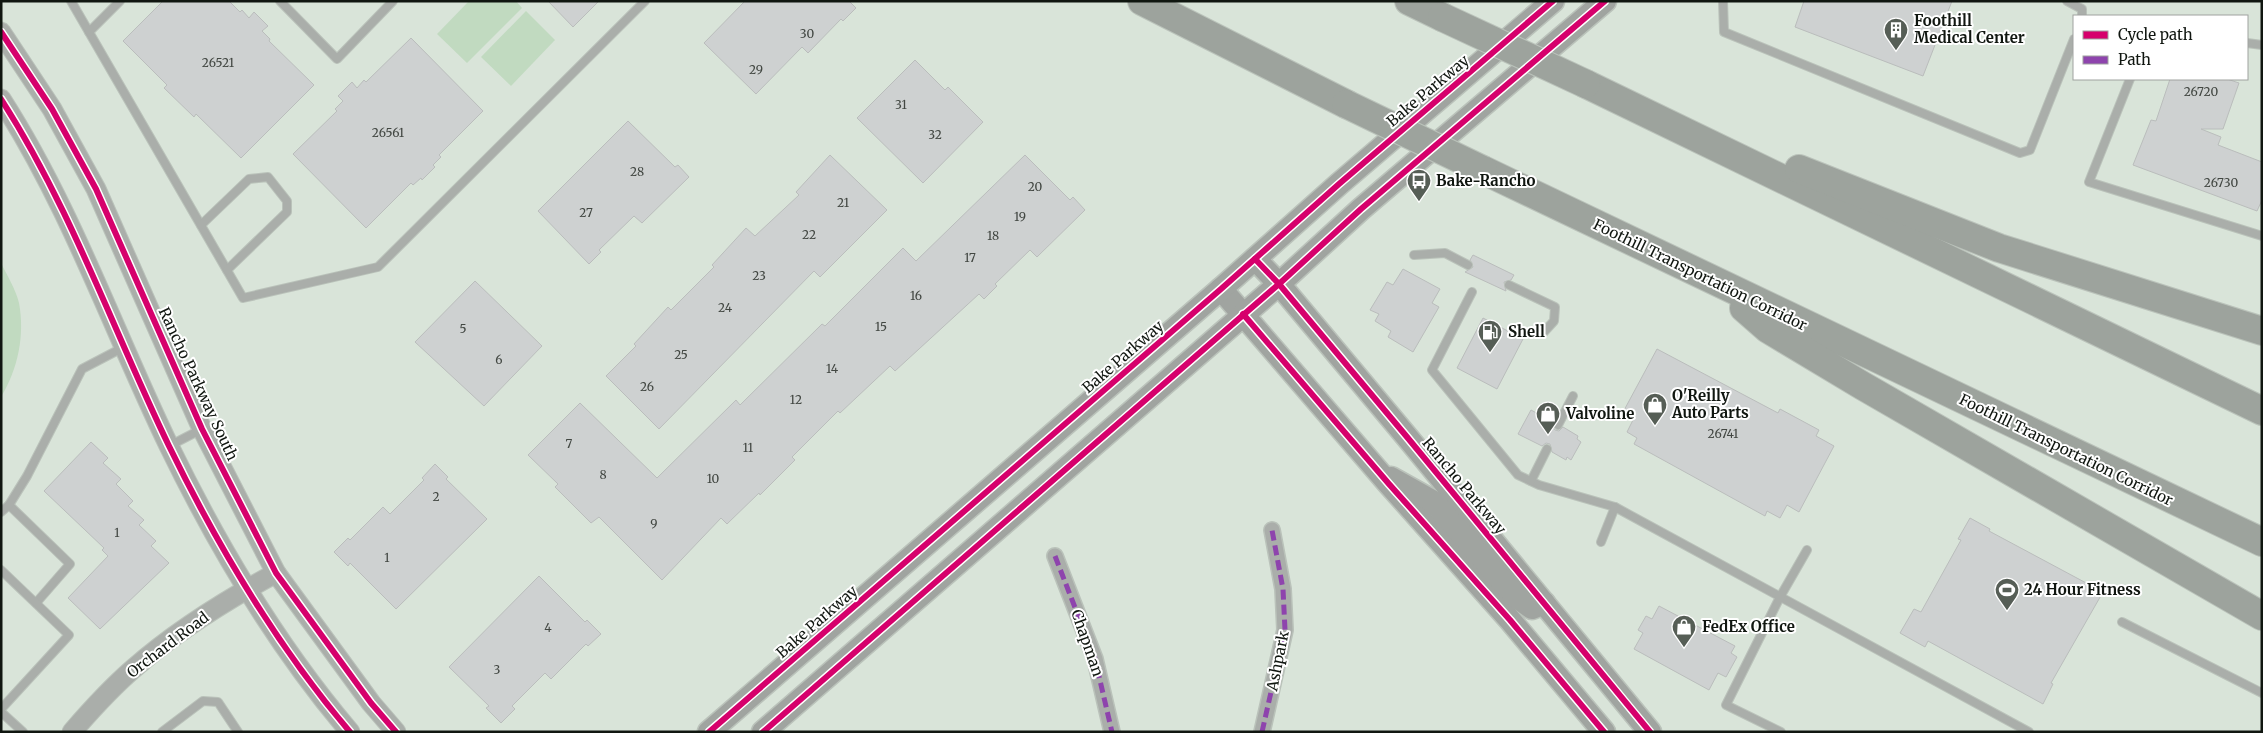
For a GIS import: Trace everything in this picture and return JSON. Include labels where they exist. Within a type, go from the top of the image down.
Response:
[{"type":"highway","name":"Foothill Transportation Corridor","points":[[1142,1],[1346,104],[2262,542]]},
{"type":"highway","points":[[1409,1],[1586,84],[2262,411]]},
{"type":"highway","points":[[1586,84],[1999,248],[2262,331]]},
{"type":"highway","points":[[1713,281],[1768,329],[1863,386],[2262,616]]},
{"type":"main road","name":"Bake Parkway","points":[[709,732],[1221,290],[1339,184],[1553,1]]},
{"type":"main road","points":[[763,732],[1279,284],[1361,209],[1605,1]]},
{"type":"main road","name":"Rancho Parkway","points":[[1256,259],[1279,284],[1650,732]]},
{"type":"main road","points":[[1221,290],[1510,620],[1604,732]]},
{"type":"main road","points":[[1377,470],[1434,502],[1515,596],[1532,608],[1544,603]]},
{"type":"street","name":"Rancho Parkway South","points":[[1,32],[52,109],[96,190],[202,429],[276,573],[371,703],[396,732]]},
{"type":"street","points":[[1,99],[44,174],[78,240],[169,446],[246,590],[327,704],[350,732]]},
{"type":"street","name":"Ashpark","points":[[1262,732],[1285,630],[1283,589],[1272,530]]},
{"type":"street","name":"Chapman","points":[[1055,556],[1094,659],[1112,732]]},
{"type":"street","name":"Orchard Road","points":[[72,732],[133,669],[186,628],[276,573]]},
{"type":"lane","points":[[71,1],[243,298],[378,267],[645,1]]},
{"type":"lane","points":[[89,32],[120,1]]},
{"type":"lane","points":[[280,1],[337,59],[393,1]]},
{"type":"lane","points":[[1723,1],[1724,32],[2020,153],[2030,150],[2073,42]]},
{"type":"lane","points":[[2067,1],[2082,9],[2082,15]]},
{"type":"lane","points":[[2248,43],[2262,45]]},
{"type":"lane","points":[[2130,80],[2089,182],[2262,236]]},
{"type":"lane","points":[[201,225],[249,179],[268,177],[287,201],[287,212],[226,270]]},
{"type":"lane","points":[[1414,255],[1445,254],[1468,265]]},
{"type":"lane","points":[[1509,285],[1555,308],[1554,320],[1543,333]]},
{"type":"lane","points":[[1472,292],[1432,370],[1518,474],[1531,481],[1615,507],[2029,732]]},
{"type":"lane","points":[[1,512],[9,505],[27,476],[82,369],[124,347]]},
{"type":"lane","points":[[1558,425],[1572,396]]},
{"type":"lane","points":[[169,446],[202,429]]},
{"type":"lane","points":[[1531,481],[1547,449]]},
{"type":"lane","points":[[9,505],[70,564],[36,603]]},
{"type":"lane","points":[[1600,542],[1615,507]]},
{"type":"lane","points":[[1781,732],[1726,705],[1780,597],[1807,550]]},
{"type":"lane","points":[[1,570],[69,635],[1,711],[23,732]]},
{"type":"lane","points":[[2122,622],[2262,693]]},
{"type":"lane","points":[[162,732],[203,701],[218,702],[238,732]]},
{"type":"green space","points":[[469,1],[516,1],[522,8],[467,63],[437,34]]},
{"type":"green space","points":[[526,11],[555,40],[511,86],[481,57]]},
{"type":"green space","points":[[1,263],[18,298],[21,327],[16,363],[1,397]]},
{"type":"building","points":[[163,1],[229,1],[240,12],[242,10],[249,18],[254,12],[268,26],[262,31],[270,39],[269,41],[314,85],[241,158],[196,114],[194,117],[164,88],[167,85],[123,41]]},
{"type":"building","points":[[548,1],[599,1],[573,27]]},
{"type":"building","points":[[745,1],[849,1],[856,8],[843,21],[841,19],[808,53],[802,47],[756,94],[704,43]]},
{"type":"building","name":"Foothill Medical Center","points":[[1804,1],[1952,1],[1923,76],[1795,27]]},
{"type":"building","points":[[411,38],[483,111],[439,155],[441,157],[433,165],[435,167],[422,180],[421,178],[413,185],[411,183],[366,228],[293,154],[337,111],[335,109],[343,101],[338,96],[352,82],[357,88],[364,80],[366,82]]},
{"type":"building","points":[[915,60],[945,90],[948,87],[983,122],[923,183],[857,118]]},
{"type":"building","points":[[2170,80],[2230,80],[2239,83],[2223,129],[2201,129],[2221,137],[2218,145],[2262,162],[2262,200],[2257,211],[2133,165],[2151,120],[2156,121]]},
{"type":"building","points":[[628,121],[675,167],[678,165],[689,177],[642,223],[634,216],[599,250],[601,252],[589,264],[538,211]]},
{"type":"building","points":[[830,155],[887,210],[820,277],[814,271],[659,429],[606,376],[636,346],[634,344],[668,307],[671,310],[714,267],[712,265],[746,228],[755,236],[799,195],[796,192]]},
{"type":"building","points":[[1025,155],[1070,200],[1073,197],[1085,210],[1037,257],[1030,250],[995,284],[997,286],[984,299],[979,294],[895,371],[890,366],[840,413],[838,411],[792,457],[795,460],[760,495],[759,493],[727,524],[721,518],[662,580],[599,517],[591,523],[555,487],[558,484],[528,455],[580,403],[657,478],[736,400],[740,405],[822,324],[825,326],[903,248],[916,261]]},
{"type":"building","points":[[1473,255],[1514,275],[1511,280],[1504,282],[1506,291],[1465,272],[1473,267],[1470,260]]},
{"type":"building","points":[[1403,269],[1440,289],[1432,303],[1439,307],[1413,352],[1388,337],[1391,331],[1375,321],[1379,314],[1370,310],[1387,282],[1393,285]]},
{"type":"building","points":[[475,281],[542,346],[484,406],[415,342]]},
{"type":"building","name":"Shell","points":[[1483,318],[1523,339],[1497,389],[1457,368]]},
{"type":"building","points":[[1657,349],[1778,413],[1780,409],[1819,430],[1816,436],[1834,446],[1799,512],[1787,505],[1780,518],[1767,511],[1765,516],[1634,444],[1637,438],[1627,432],[1633,420],[1622,414]]},
{"type":"building","name":"Valvoline","points":[[1531,410],[1553,422],[1552,426],[1555,430],[1559,431],[1563,427],[1578,436],[1577,439],[1581,442],[1571,460],[1567,457],[1566,460],[1552,452],[1550,444],[1546,443],[1542,446],[1518,434]]},
{"type":"building","points":[[91,442],[108,458],[103,463],[121,479],[116,484],[133,501],[128,506],[144,520],[139,525],[156,541],[151,546],[169,563],[100,629],[68,598],[108,556],[102,550],[104,548],[44,491]]},
{"type":"building","points":[[435,464],[448,477],[446,479],[487,519],[396,609],[350,563],[348,566],[334,552],[348,538],[350,540],[383,507],[390,514],[424,480],[422,478]]},
{"type":"building","name":"24 Hour Fitness","points":[[1970,518],[1990,529],[1989,531],[2103,592],[2051,683],[2053,684],[2043,704],[1928,641],[1925,647],[1900,633],[1914,609],[1921,612],[1961,540],[1958,539]]},
{"type":"building","points":[[539,576],[585,622],[587,620],[601,634],[588,646],[586,644],[551,679],[545,673],[512,706],[515,709],[501,723],[486,708],[489,706],[449,667]]},
{"type":"building","name":"FedEx Office","points":[[1659,606],[1735,646],[1731,653],[1737,657],[1726,677],[1718,673],[1709,690],[1634,649],[1643,633],[1638,630],[1646,616],[1652,619]]},
{"type":"marked path","points":[[1262,732],[1285,630],[1283,589],[1272,530]]},
{"type":"marked path","points":[[1055,556],[1095,659],[1112,732]]},
{"type":"cycle path","points":[[709,732],[1221,289],[1339,184],[1553,1]]},
{"type":"cycle path","points":[[763,732],[1279,284],[1361,209],[1605,1]]},
{"type":"cycle path","points":[[1,32],[52,109],[96,189],[202,429],[276,573],[371,703],[396,732]]},
{"type":"cycle path","points":[[1,99],[49,183],[169,446],[208,521],[250,595],[298,665],[350,732]]},
{"type":"cycle path","points":[[1255,259],[1279,284],[1407,437],[1650,732]]},
{"type":"cycle path","points":[[1243,314],[1389,484],[1510,620],[1604,732]]},
{"type":"place","name":"Foothill Medical Center","points":[[1896,51]]},
{"type":"place","name":"Bake-Rancho","points":[[1419,202]]},
{"type":"place","name":"Shell","points":[[1490,353]]},
{"type":"place","name":"O'Reilly Auto Parts","points":[[1655,426]]},
{"type":"place","name":"Valvoline","points":[[1548,435]]},
{"type":"place","name":"24 Hour Fitness","points":[[2007,611]]},
{"type":"place","name":"FedEx Office","points":[[1684,648]]}]
